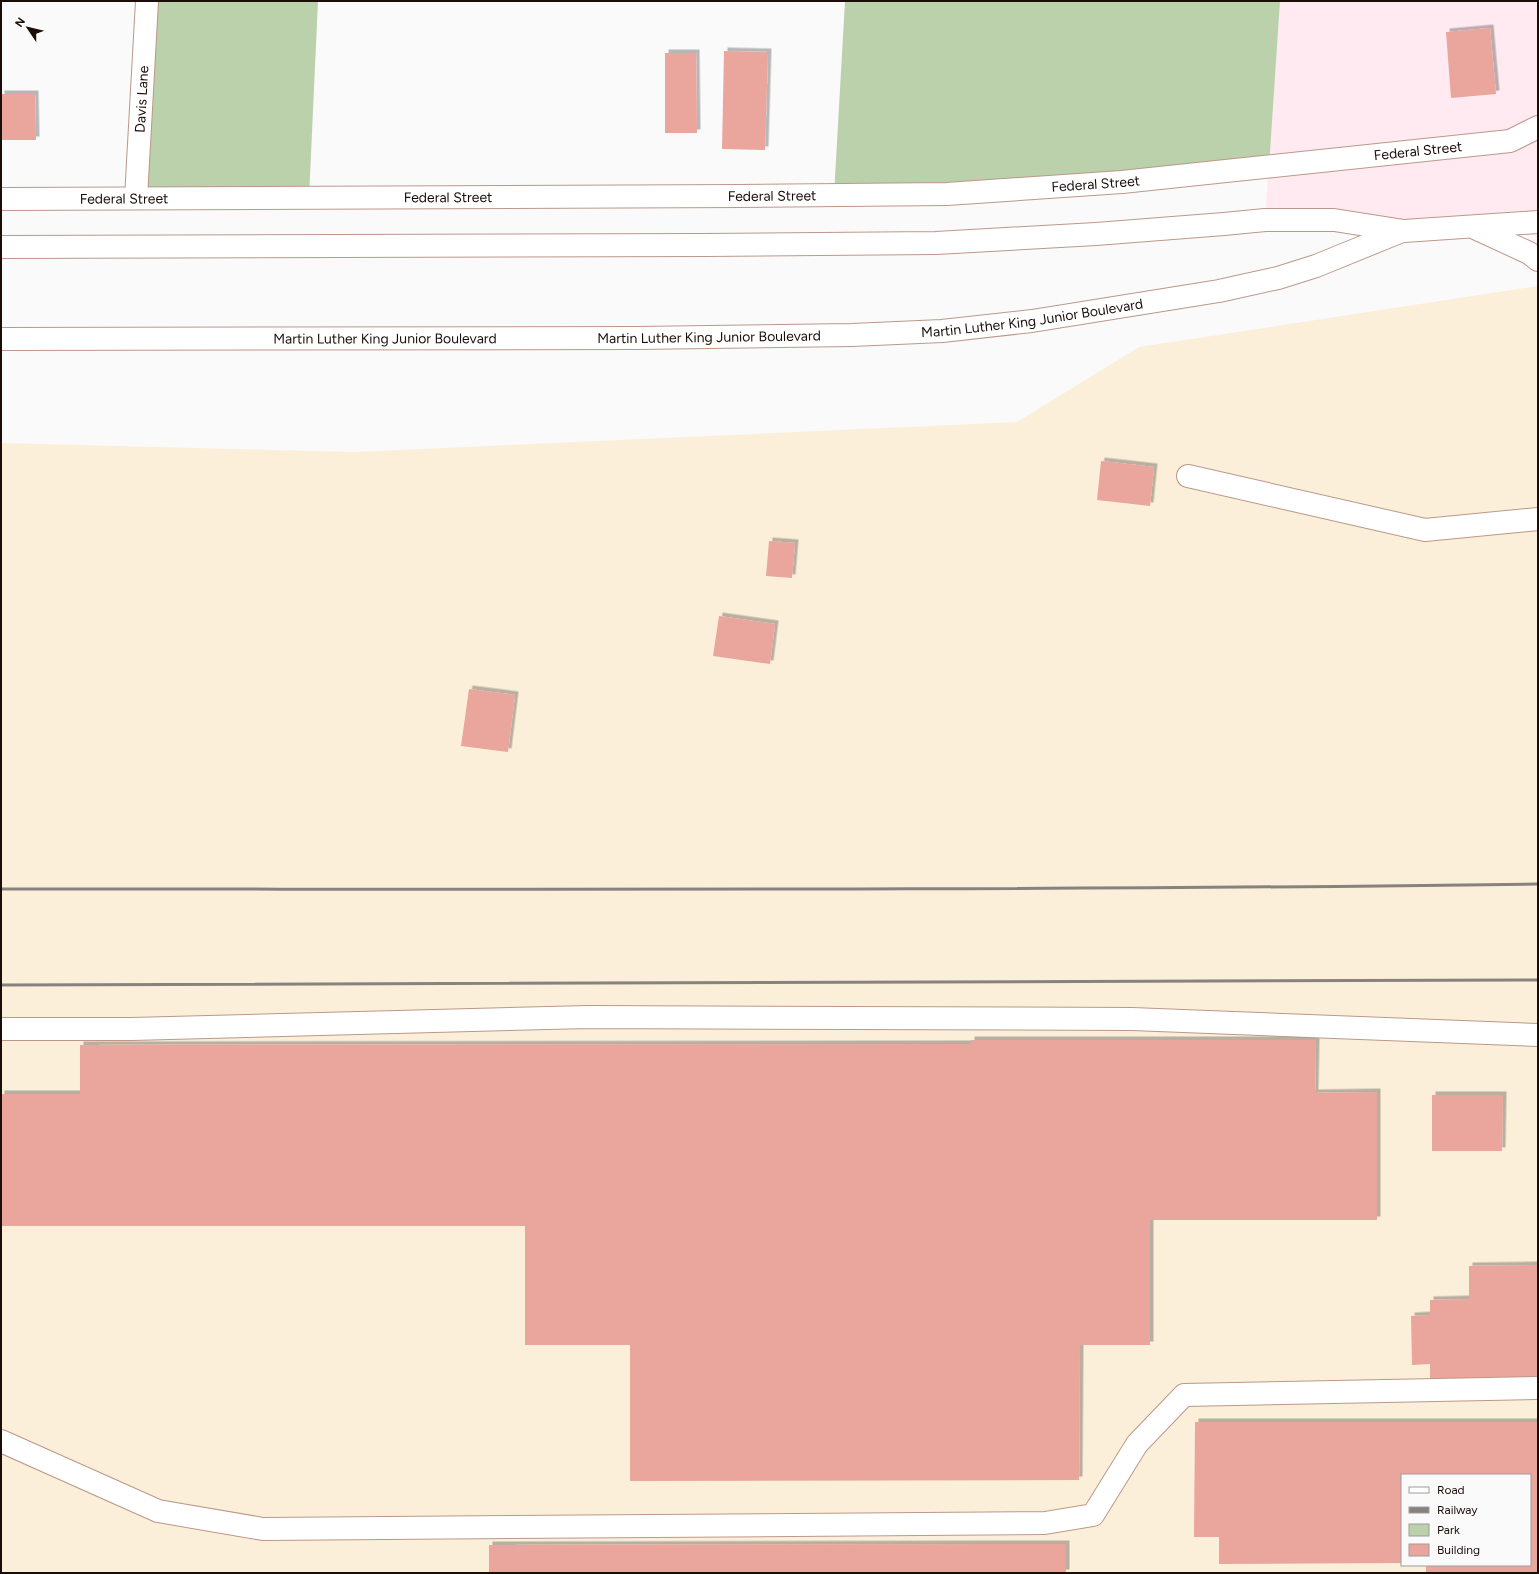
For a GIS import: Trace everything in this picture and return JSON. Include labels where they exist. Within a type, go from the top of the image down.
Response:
[{"type":"main road","name":"Davis Lane","points":[[136,198],[147,1]]},
{"type":"main road","name":"Federal Street","points":[[1,199],[947,194],[1122,182],[1510,140],[1538,127]]},
{"type":"main road","name":"Martin Luther King Junior Boulevard","points":[[1,247],[936,243],[1096,234],[1265,220],[1334,220],[1404,230],[1538,222]]},
{"type":"main road","points":[[1472,227],[1529,253],[1538,260]]},
{"type":"main road","name":"Martin Luther King Junior Boulevard","points":[[1,339],[637,338],[852,335],[942,330],[1032,321],[1219,292],[1278,278],[1316,266],[1404,230]]},
{"type":"main road","points":[[1188,476],[1425,530],[1538,519]]},
{"type":"main road","points":[[1,1029],[139,1028],[588,1017],[1132,1019],[1538,1035]]},
{"type":"main road","points":[[1,1441],[158,1511],[263,1529],[1045,1523],[1093,1515],[1136,1444],[1184,1395],[1538,1388]]},
{"type":"shaded area","points":[[1280,1],[1538,1],[1538,222],[1265,220]]},
{"type":"shaded area","points":[[1538,286],[1538,1573],[1,1573],[1,443],[354,452],[1017,422],[1139,347]]},
{"type":"green space","points":[[147,1],[318,1],[309,198],[136,198]]},
{"type":"green space","points":[[845,1],[1280,1],[1269,167],[834,195]]},
{"type":"building","points":[[1490,28],[1496,94],[1451,98],[1446,32]]},
{"type":"building","points":[[724,51],[768,52],[765,150],[722,149]]},
{"type":"building","points":[[665,53],[696,53],[697,133],[665,133]]},
{"type":"building","points":[[1,94],[35,94],[36,140],[1,140]]},
{"type":"building","points":[[1101,461],[1154,467],[1150,506],[1097,500]]},
{"type":"building","points":[[769,541],[795,543],[792,578],[766,576]]},
{"type":"building","points":[[719,616],[775,624],[770,664],[713,656]]},
{"type":"building","points":[[469,689],[515,695],[508,752],[461,746]]},
{"type":"building","points":[[971,1040],[1316,1040],[1315,1093],[1377,1092],[1377,1220],[1150,1220],[1150,1345],[1080,1345],[1079,1480],[630,1481],[630,1345],[525,1345],[525,1226],[1,1226],[1,1094],[80,1094],[80,1045],[971,1044]]},
{"type":"building","points":[[1432,1095],[1503,1095],[1502,1151],[1432,1151]]},
{"type":"building","points":[[1538,1265],[1538,1377],[1430,1379],[1430,1364],[1412,1365],[1411,1316],[1430,1315],[1430,1300],[1469,1299],[1469,1266]]},
{"type":"building","points":[[1195,1422],[1538,1422],[1538,1573],[1426,1573],[1426,1566],[1531,1566],[1531,1474],[1401,1474],[1401,1563],[1219,1564],[1219,1537],[1194,1537]]},
{"type":"building","points":[[1066,1544],[1066,1573],[489,1573],[489,1545]]},
{"type":"railway","points":[[1,889],[962,889],[1538,884]]},
{"type":"railway","points":[[1,985],[1538,980]]}]
